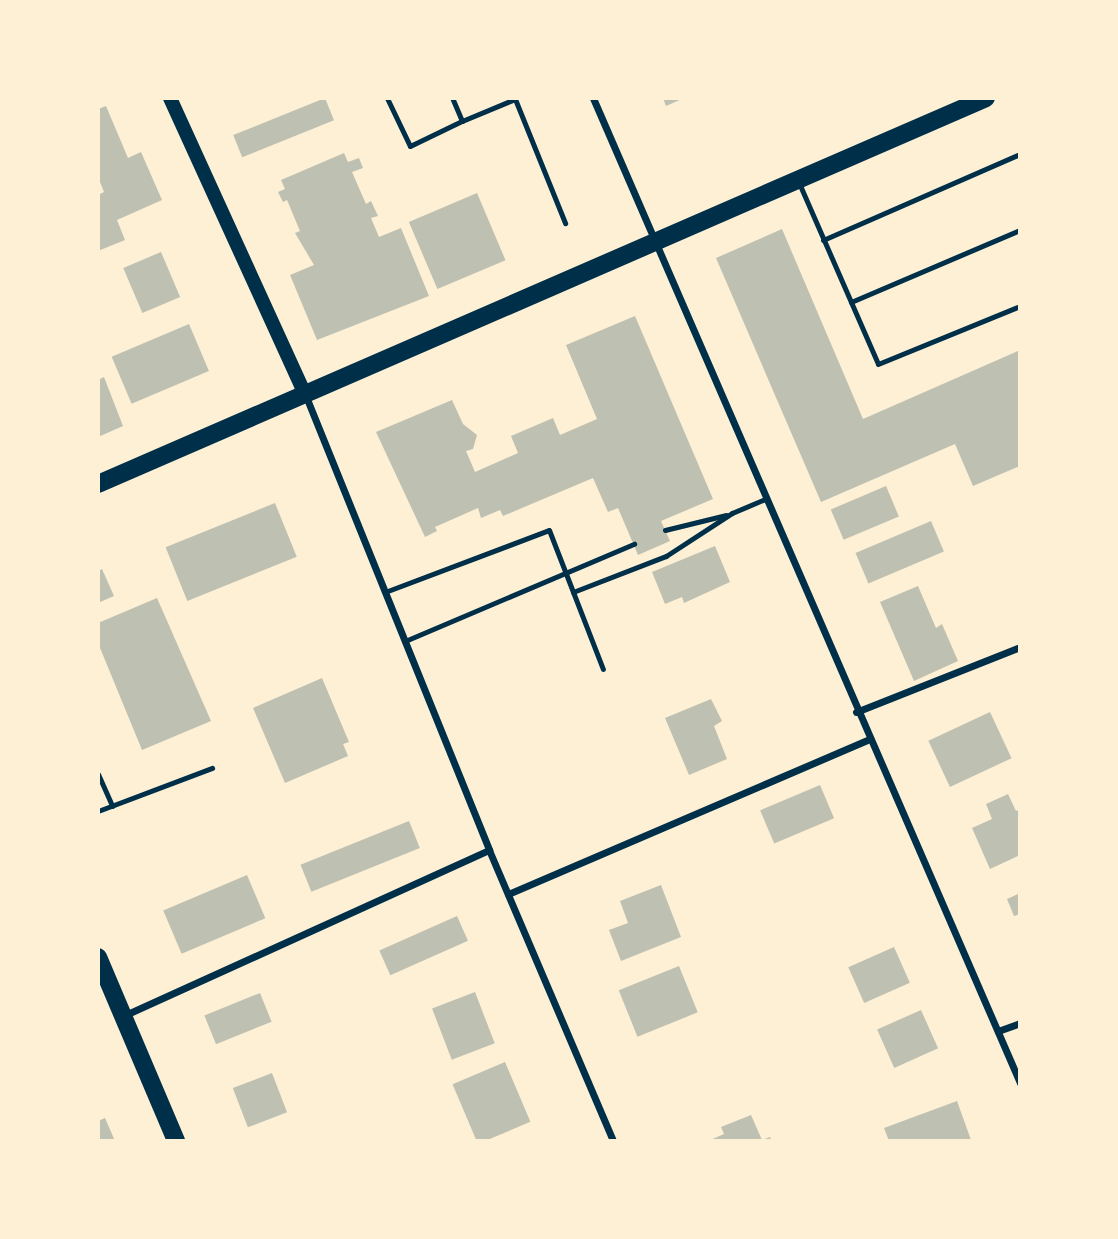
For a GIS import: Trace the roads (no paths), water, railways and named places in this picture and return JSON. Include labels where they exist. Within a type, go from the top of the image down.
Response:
[{"type":"main road","points":[[170,98],[305,394]]},
{"type":"main road","points":[[98,484],[986,98]]},
{"type":"main road","points":[[98,957],[176,1141]]},
{"type":"street","points":[[593,98],[856,712],[870,738],[1020,1083]]},
{"type":"street","points":[[305,394],[489,849],[614,1141]]},
{"type":"street","points":[[856,712],[1020,647]]},
{"type":"street","points":[[508,894],[870,738]]},
{"type":"street","points":[[123,1016],[489,849]]},
{"type":"street","points":[[998,1031],[1020,1023]]},
{"type":"lane","points":[[387,98],[410,146],[515,98],[565,223]]},
{"type":"lane","points":[[452,98],[462,121]]},
{"type":"lane","points":[[823,240],[1020,155]]},
{"type":"lane","points":[[797,180],[878,364],[1020,306]]},
{"type":"lane","points":[[851,302],[1020,230]]},
{"type":"lane","points":[[664,530],[732,513],[765,499]]},
{"type":"lane","points":[[573,592],[666,555],[732,513]]},
{"type":"lane","points":[[385,592],[548,530],[603,669]]},
{"type":"lane","points":[[405,641],[634,544]]},
{"type":"lane","points":[[98,811],[212,768]]},
{"type":"lane","points":[[98,774],[112,806]]}]
